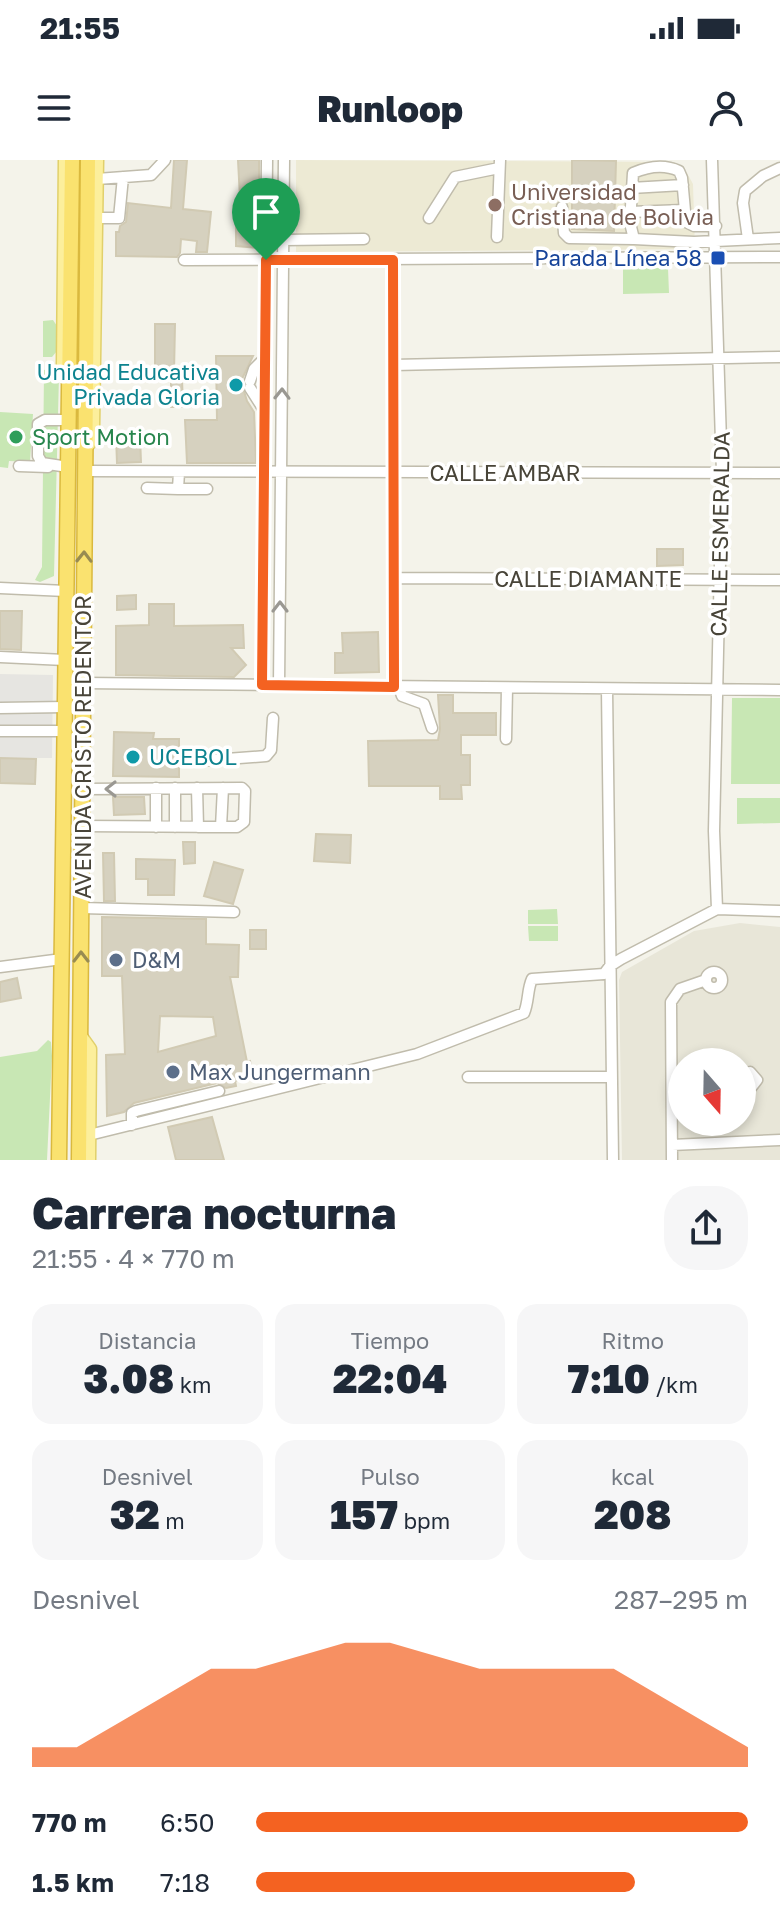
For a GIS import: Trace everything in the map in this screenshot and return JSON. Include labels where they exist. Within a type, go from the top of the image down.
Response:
[{"type":"highway","name":"AVENIDA CRISTO REDENTOR","points":[[59,1160],[66,591],[63,464],[72,160]]},
{"type":"highway","name":"AVENIDA CRISTO REDENTOR","points":[[79,1160],[88,160]]},
{"type":"main road","name":"AVENIDA CRISTO REDENTOR","points":[[65,160],[65,418]]},
{"type":"main road","name":"AVENIDA CRISTO REDENTOR","points":[[85,465],[93,428],[97,160]]},
{"type":"main road","name":"AVENIDA CRISTO REDENTOR","points":[[52,1160],[54,1052],[61,1035]]},
{"type":"main road","name":"AVENIDA CRISTO REDENTOR","points":[[80,1035],[90,1049],[89,1160]]},
{"type":"street","points":[[97,179],[151,175],[165,160]]},
{"type":"street","points":[[262,685],[267,160]]},
{"type":"street","points":[[279,685],[284,160]]},
{"type":"street","name":"CALLE ESMERALDA","points":[[712,160],[722,473],[714,831],[717,909]]},
{"type":"street","points":[[429,218],[455,177],[499,164],[497,237]]},
{"type":"street","points":[[634,239],[630,212],[633,173],[652,168],[666,167],[679,171],[688,224],[716,226]]},
{"type":"street","points":[[748,239],[743,203],[745,191],[763,176],[780,168]]},
{"type":"street","points":[[96,218],[119,218],[123,177]]},
{"type":"street","points":[[631,188],[683,185]]},
{"type":"street","points":[[562,207],[564,233],[569,238],[716,241],[780,238]]},
{"type":"street","points":[[630,212],[684,210]]},
{"type":"street","points":[[283,240],[364,239]]},
{"type":"street","points":[[184,260],[780,257]]},
{"type":"street","points":[[393,260],[397,687],[402,696],[424,704],[432,728]]},
{"type":"street","points":[[393,365],[780,357]]},
{"type":"street","points":[[265,358],[254,369],[250,385],[265,411]]},
{"type":"street","points":[[63,464],[42,463],[38,456],[38,424],[65,418]]},
{"type":"street","points":[[19,466],[44,468],[63,464]]},
{"type":"street","name":"CALLE AMBAR","points":[[85,465],[179,472],[780,473]]},
{"type":"street","points":[[178,489],[179,472]]},
{"type":"street","points":[[147,488],[207,489]]},
{"type":"street","name":"CALLE DIAMANTE","points":[[396,578],[780,580]]},
{"type":"street","points":[[0,588],[66,591]]},
{"type":"street","points":[[0,657],[65,660]]},
{"type":"street","points":[[83,683],[780,690]]},
{"type":"street","points":[[506,739],[507,688]]},
{"type":"street","points":[[607,689],[613,1160]]},
{"type":"street","points":[[0,708],[65,707]]},
{"type":"street","points":[[200,761],[266,756],[271,750],[273,718]]},
{"type":"street","points":[[0,731],[64,731]]},
{"type":"street","points":[[156,788],[156,827]]},
{"type":"street","points":[[175,788],[175,827]]},
{"type":"street","points":[[197,788],[198,827]]},
{"type":"street","points":[[221,827],[223,788]]},
{"type":"street","points":[[82,789],[244,789],[244,822],[237,827],[82,826]]},
{"type":"street","points":[[82,908],[234,912]]},
{"type":"street","points":[[89,1135],[417,1054],[524,1013],[532,979],[604,974],[610,966],[717,909],[780,911]]},
{"type":"street","points":[[0,967],[62,959]]},
{"type":"street","points":[[674,1048],[671,1002],[680,989],[706,980]]},
{"type":"street","points":[[468,1077],[611,1077]]},
{"type":"street","points":[[132,1125],[132,1113],[136,1111],[219,1091]]},
{"type":"street","points":[[672,1160],[673,1136]]},
{"type":"street","points":[[672,1145],[780,1140]]},
{"type":"shaded area","name":"Universidad Cristiana de Bolivia","points":[[296,160],[674,162],[687,173],[693,184],[695,249],[296,252]]},
{"type":"shaded area","points":[[0,674],[53,675],[52,758],[0,758]]},
{"type":"shaded area","points":[[740,923],[780,927],[780,1160],[622,1160],[619,980],[622,972],[694,931]]},
{"type":"green space","points":[[623,268],[668,268],[669,293],[623,294]]},
{"type":"green space","points":[[53,320],[59,329],[57,351],[52,357],[43,357],[43,321]]},
{"type":"green space","points":[[51,368],[59,375],[54,576],[40,582],[35,580],[42,567],[44,370]]},
{"type":"green space","name":"Sport Motion","points":[[0,412],[33,414],[30,462],[9,461],[8,468],[0,467]]},
{"type":"green space","points":[[732,698],[780,698],[780,784],[731,784]]},
{"type":"green space","points":[[737,798],[780,798],[780,823],[737,824]]},
{"type":"green space","points":[[557,909],[558,924],[528,924],[528,910]]},
{"type":"green space","points":[[528,926],[558,926],[558,941],[529,941]]},
{"type":"green space","points":[[48,1040],[51,1042],[52,1056],[47,1160],[0,1160],[0,1057],[37,1051]]},
{"type":"building","points":[[174,160],[187,160],[183,209],[211,212],[207,252],[196,252],[197,241],[181,239],[177,257],[116,256],[116,232],[126,222],[128,203],[171,208]]},
{"type":"building","points":[[238,160],[259,160],[259,197],[240,198]]},
{"type":"building","points":[[572,160],[616,161],[614,231],[572,229]]},
{"type":"building","points":[[236,211],[259,211],[258,248],[236,246]]},
{"type":"building","points":[[155,324],[175,324],[174,373],[155,373]]},
{"type":"building","points":[[216,356],[253,356],[241,381],[254,412],[256,463],[187,463],[185,420],[217,420]]},
{"type":"building","points":[[171,379],[182,379],[183,407],[171,407]]},
{"type":"building","points":[[116,436],[140,436],[141,462],[117,463]]},
{"type":"building","points":[[657,549],[683,549],[683,565],[657,566]]},
{"type":"building","points":[[136,595],[136,609],[117,610],[117,596]]},
{"type":"building","points":[[149,604],[174,604],[174,626],[243,625],[244,648],[231,648],[246,665],[234,677],[116,675],[116,626],[149,625]]},
{"type":"building","points":[[0,611],[22,611],[21,650],[0,649]]},
{"type":"building","points":[[378,632],[379,672],[335,673],[335,653],[343,653],[342,633]]},
{"type":"building","points":[[438,695],[453,695],[453,713],[496,713],[496,735],[461,735],[461,755],[470,755],[470,785],[461,785],[462,799],[440,799],[440,786],[369,786],[368,741],[438,740]]},
{"type":"building","name":"UCEBOL","points":[[114,732],[154,733],[153,739],[179,739],[179,777],[113,776]]},
{"type":"building","points":[[0,758],[36,759],[35,784],[0,783]]},
{"type":"building","points":[[113,797],[144,797],[145,814],[114,815]]},
{"type":"building","points":[[316,834],[351,835],[350,863],[314,861]]},
{"type":"building","points":[[183,842],[195,842],[195,863],[184,864]]},
{"type":"building","points":[[103,853],[114,853],[115,901],[104,901]]},
{"type":"building","points":[[136,859],[175,860],[174,895],[148,895],[148,879],[136,879]]},
{"type":"building","points":[[214,862],[243,870],[233,904],[204,896]]},
{"type":"building","points":[[102,917],[206,919],[206,944],[239,945],[238,977],[230,977],[247,1062],[250,1061],[254,1076],[235,1081],[236,1086],[226,1088],[217,1083],[134,1103],[124,1112],[107,1116],[106,1055],[125,1054],[122,976],[102,976]],"holes":[[[160,1016],[213,1017],[216,1036],[158,1052]]]},
{"type":"building","points":[[250,930],[266,930],[266,949],[250,949]]},
{"type":"building","points":[[17,978],[21,998],[0,1002],[0,982]]},
{"type":"building","points":[[212,1117],[224,1160],[176,1160],[168,1127]]},
{"type":"place","name":"Universidad Cristiana de Bolivia","points":[[495,205]]},
{"type":"place","name":"Parada Línea 58","points":[[718,258]]},
{"type":"place","name":"Unidad Educativa Privada Gloria","points":[[236,385]]},
{"type":"place","name":"Sport Motion","points":[[16,437]]},
{"type":"place","name":"UCEBOL","points":[[133,757]]},
{"type":"place","name":"D&M","points":[[116,960]]},
{"type":"place","name":"Max Jungermann","points":[[173,1072]]},
{"type":"route","points":[[266,260],[393,260],[394,687],[262,685],[266,260]]}]
